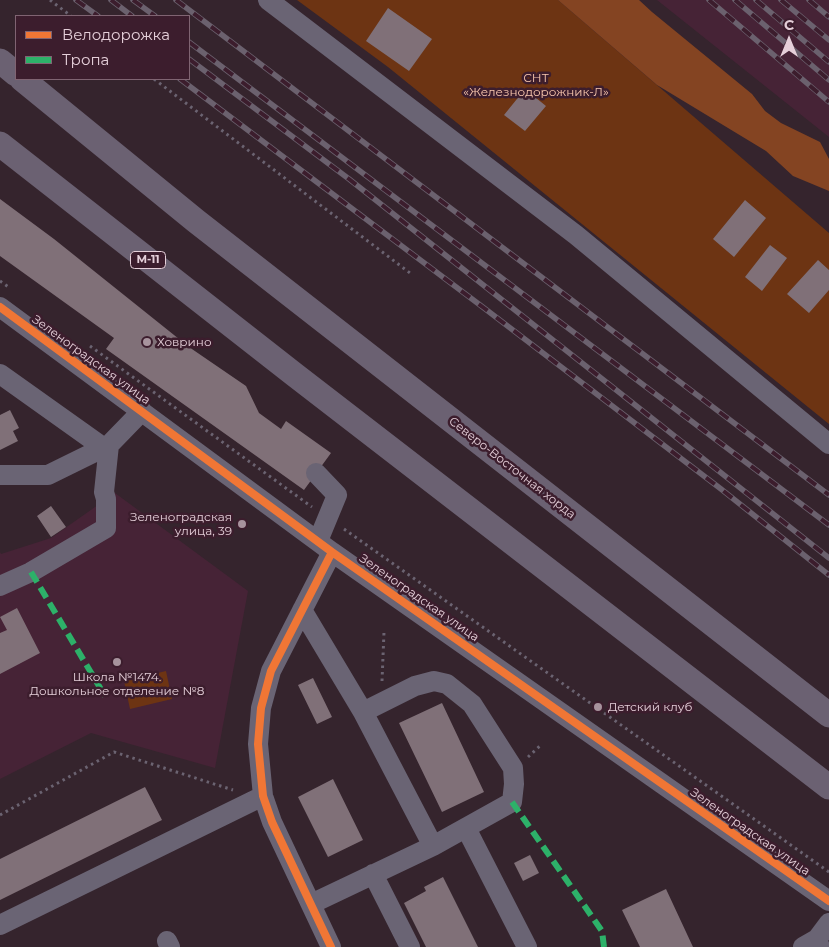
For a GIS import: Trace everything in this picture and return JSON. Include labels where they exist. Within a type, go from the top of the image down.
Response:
[{"type":"main road","points":[[0,61],[15,73]]},
{"type":"main road","name":"Северо-Восточная хорда","points":[[23,80],[196,221],[829,715]]},
{"type":"main road","name":"М-11","points":[[0,144],[295,375],[829,787]]},
{"type":"street","points":[[268,0],[576,234],[829,444]]},
{"type":"street","name":"Зеленоградская улица","points":[[0,307],[325,546],[829,901]]},
{"type":"street","points":[[0,374],[106,446]]},
{"type":"street","points":[[0,475],[48,475],[106,446],[142,411]]},
{"type":"street","points":[[0,586],[31,572],[106,528],[106,499],[104,492],[106,446]]},
{"type":"street","points":[[316,473],[337,495],[327,518],[325,546],[302,610],[271,671],[261,708],[258,744],[263,796],[272,822],[331,947]]},
{"type":"street","points":[[302,610],[363,712],[433,846]]},
{"type":"street","points":[[311,904],[433,846],[512,802],[513,768],[472,704],[447,684],[434,681],[415,686],[363,712]]},
{"type":"street","points":[[0,925],[263,796]]},
{"type":"street","points":[[466,828],[527,947]]},
{"type":"street","points":[[373,874],[410,947]]},
{"type":"street","points":[[813,944],[829,923]]},
{"type":"path","points":[[50,0],[70,15]]},
{"type":"path","points":[[155,80],[410,273]]},
{"type":"path","points":[[0,281],[16,292]]},
{"type":"path","points":[[86,343],[327,518],[829,872]]},
{"type":"path","points":[[381,702],[384,632]]},
{"type":"path","points":[[0,815],[114,752],[234,790],[244,805]]},
{"type":"shaded area","points":[[558,0],[639,0],[752,94],[765,111],[781,123],[820,142],[829,159],[829,191],[793,176],[766,151],[657,85]]},
{"type":"shaded area","points":[[657,0],[829,0],[829,137]]},
{"type":"shaded area","name":"Школа №1474. Дошкольное отделение №8","points":[[115,493],[248,591],[215,768],[91,733],[0,779],[0,552],[1,554],[51,538]]},
{"type":"green space","name":"СНТ «Железнодорожник-Л»","points":[[297,0],[558,0],[829,233],[829,424],[388,67]]},
{"type":"green space","points":[[166,671],[172,699],[130,709],[124,681]]},
{"type":"building","points":[[388,8],[432,39],[409,71],[366,41]]},
{"type":"building","points":[[525,89],[546,106],[525,131],[504,115]]},
{"type":"building","name":"Ховрино","points":[[0,199],[54,239],[189,347],[246,386],[259,413],[281,429],[286,421],[331,453],[304,490],[106,349],[114,338],[0,256]]},
{"type":"building","points":[[745,200],[766,218],[734,257],[713,239]]},
{"type":"building","points":[[770,245],[787,258],[762,291],[745,277]]},
{"type":"building","points":[[818,260],[829,270],[829,290],[809,313],[787,294]]},
{"type":"building","points":[[10,410],[19,428],[13,431],[18,441],[0,450],[0,415]]},
{"type":"building","points":[[51,506],[66,527],[51,537],[37,516]]},
{"type":"building","points":[[17,608],[40,653],[0,674],[0,633],[7,630],[0,617]]},
{"type":"building","points":[[313,678],[332,717],[317,724],[298,685]]},
{"type":"building","points":[[442,703],[484,792],[442,812],[399,723]]},
{"type":"building","points":[[333,779],[363,840],[328,857],[298,797]]},
{"type":"building","points":[[145,787],[162,820],[0,900],[0,859]]},
{"type":"building","points":[[530,855],[539,873],[523,881],[514,863]]},
{"type":"building","points":[[443,877],[478,947],[426,947],[404,903],[426,891],[424,887]]},
{"type":"building","points":[[666,889],[693,947],[640,947],[622,910]]},
{"type":"railway","points":[[76,0],[97,15]]},
{"type":"railway","points":[[111,0],[131,15]]},
{"type":"railway","points":[[133,0],[154,15]]},
{"type":"railway","points":[[176,0],[829,495]]},
{"type":"railway","points":[[709,0],[829,102]]},
{"type":"railway","points":[[735,0],[829,80]]},
{"type":"railway","points":[[756,0],[829,62]]},
{"type":"railway","points":[[781,0],[829,40]]},
{"type":"railway","points":[[809,0],[829,17]]},
{"type":"railway","points":[[190,43],[829,525]]},
{"type":"railway","points":[[190,60],[349,179],[829,558]]},
{"type":"railway","points":[[181,80],[721,489],[829,575]]},
{"type":"marked path","points":[[31,572],[105,696]]},
{"type":"marked path","points":[[512,802],[602,931],[604,947]]},
{"type":"cycle path","points":[[0,307],[332,552],[829,901]]},
{"type":"cycle path","points":[[331,947],[272,822],[263,796],[258,744],[261,708],[271,671],[332,552]]},
{"type":"place","name":"Ховрино","points":[[147,342]]},
{"type":"place","name":"Зеленоградская улица, 39","points":[[242,524]]},
{"type":"place","name":"Школа №1474. Дошкольное отделение №8","points":[[117,662]]},
{"type":"place","name":"Детский клуб","points":[[598,707]]}]
